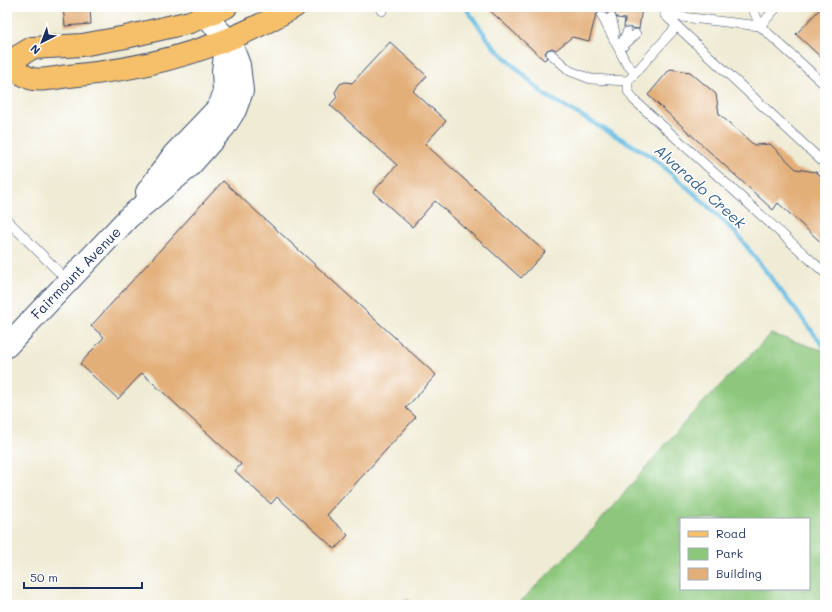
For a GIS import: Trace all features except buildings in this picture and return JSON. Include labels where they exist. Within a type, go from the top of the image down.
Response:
[{"type":"main road","points":[[226,7],[190,22],[126,37],[82,45],[32,48],[7,63],[32,79],[80,75],[129,67],[195,52],[272,20],[294,7]]},
{"type":"street","points":[[205,16],[227,39]]},
{"type":"street","name":"Fairmount Avenue","points":[[7,346],[129,217],[174,154],[218,108],[222,100],[224,90],[223,71],[227,39]]},
{"type":"lane","points":[[755,7],[760,26],[825,85]]},
{"type":"lane","points":[[760,26],[777,7]]},
{"type":"lane","points":[[665,11],[760,26]]},
{"type":"lane","points":[[665,11],[677,26],[825,164]]},
{"type":"lane","points":[[607,16],[626,63],[635,73]]},
{"type":"lane","points":[[677,26],[628,81],[628,91],[634,100],[825,273]]},
{"type":"lane","points":[[620,50],[632,33]]},
{"type":"lane","points":[[551,54],[570,71],[591,79],[628,81]]},
{"type":"lane","points":[[7,220],[69,282]]},
{"type":"green space","points":[[771,334],[825,351],[825,605],[517,605],[595,527],[690,416]]},
{"type":"green space","points":[[408,600],[414,605],[383,605]]},
{"type":"waterway","name":"Alvarado Creek","points":[[465,7],[493,46],[545,95],[651,156],[696,195],[737,234],[825,348]]}]
